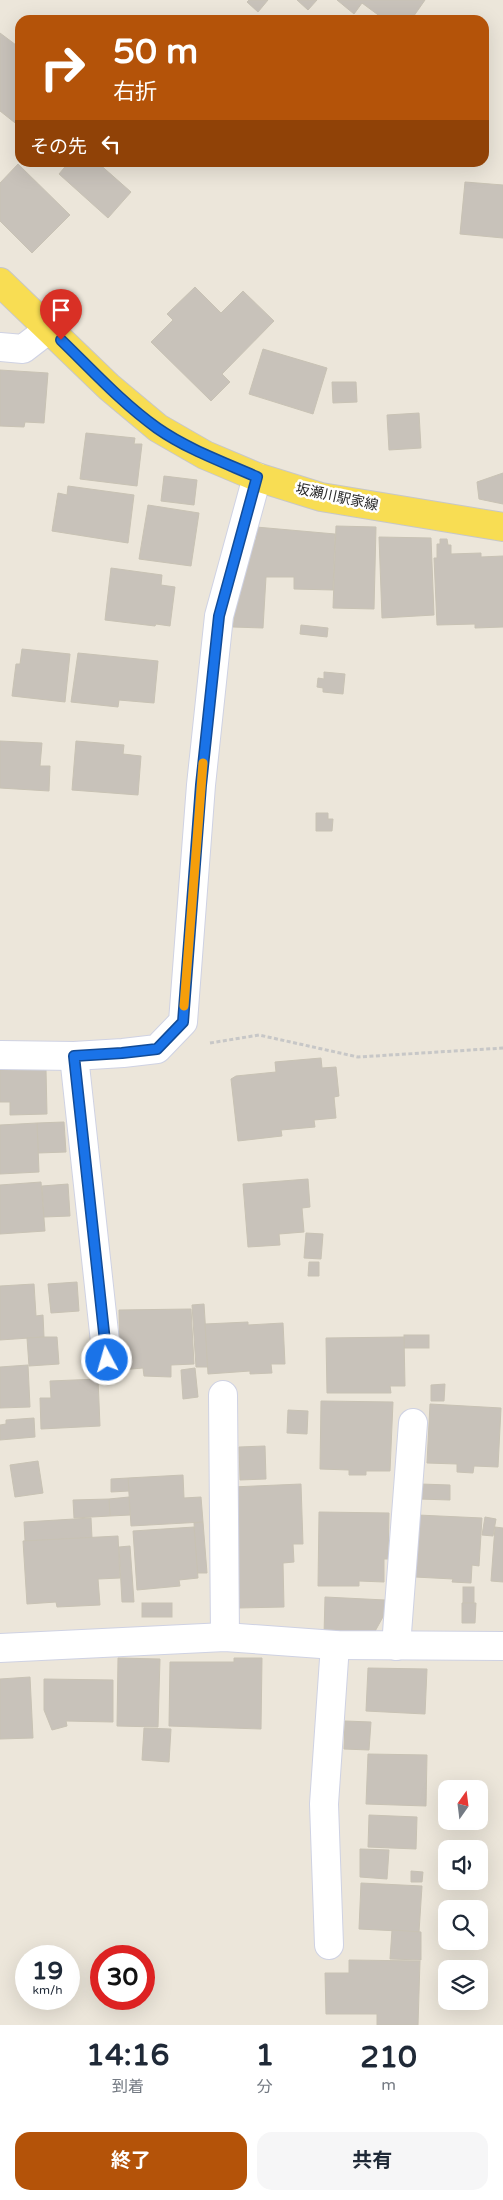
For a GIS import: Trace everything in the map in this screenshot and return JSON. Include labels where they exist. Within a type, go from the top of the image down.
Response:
[{"type":"main road","name":"坂瀬川駅家線","points":[[0,282],[109,387],[158,428],[205,455],[257,477],[321,497],[503,527]]},
{"type":"street","points":[[0,347],[23,349],[49,329]]},
{"type":"street","points":[[0,1055],[74,1056],[157,1049],[183,1022],[201,785],[219,616],[257,477]]},
{"type":"street","points":[[74,1056],[107,1360]]},
{"type":"street","points":[[223,1395],[225,1637]]},
{"type":"street","points":[[396,1646],[413,1423]]},
{"type":"street","points":[[0,1648],[225,1637],[335,1645],[503,1646]]},
{"type":"street","points":[[329,1945],[324,1804],[335,1645]]},
{"type":"path","points":[[166,1040],[196,1046],[259,1036],[358,1057],[503,1048]]},
{"type":"building","points":[[249,0],[268,0],[258,12],[247,2]]},
{"type":"building","points":[[297,0],[317,0],[308,10]]},
{"type":"building","points":[[337,0],[425,0],[414,15],[378,15],[362,3],[354,14]]},
{"type":"building","points":[[0,33],[15,44],[15,123],[0,111]]},
{"type":"building","points":[[15,167],[21,167],[70,215],[32,253],[0,221],[0,183]]},
{"type":"building","points":[[65,167],[103,167],[131,192],[108,218],[59,174]]},
{"type":"building","points":[[465,182],[503,185],[503,238],[460,234]]},
{"type":"building","points":[[195,287],[221,313],[243,291],[274,321],[222,374],[230,382],[211,401],[151,342],[173,320],[167,314]]},
{"type":"building","points":[[263,349],[327,368],[313,414],[249,394]]},
{"type":"building","points":[[0,370],[48,373],[44,423],[25,422],[24,427],[0,426]]},
{"type":"building","points":[[332,382],[356,382],[357,402],[333,403]]},
{"type":"building","points":[[419,413],[421,448],[389,450],[387,415]]},
{"type":"building","points":[[86,433],[135,438],[134,444],[142,444],[137,486],[80,479]]},
{"type":"building","points":[[503,473],[503,504],[479,499],[477,482]]},
{"type":"building","points":[[164,476],[197,480],[194,505],[161,501]]},
{"type":"building","points":[[68,486],[134,495],[128,543],[52,531],[58,493],[67,495]]},
{"type":"building","points":[[148,505],[199,513],[191,566],[139,559]]},
{"type":"building","points":[[336,526],[376,527],[374,609],[333,608]]},
{"type":"building","points":[[256,527],[335,534],[333,590],[294,589],[294,577],[266,577],[263,628],[233,627],[240,575],[246,575],[248,540],[256,540]]},
{"type":"building","points":[[379,537],[431,538],[434,615],[382,618]]},
{"type":"building","points":[[440,539],[447,539],[448,545],[451,545],[451,554],[481,553],[481,557],[503,556],[503,627],[475,628],[475,624],[437,625],[434,558],[437,558],[437,544],[440,544]]},
{"type":"building","points":[[111,568],[162,575],[161,585],[175,587],[170,626],[105,620]]},
{"type":"building","points":[[301,625],[328,628],[327,637],[300,634]]},
{"type":"building","points":[[22,649],[70,654],[65,702],[12,696],[16,664],[20,664]]},
{"type":"building","points":[[78,653],[158,661],[154,703],[119,700],[118,707],[71,702]]},
{"type":"building","points":[[324,672],[345,674],[343,694],[323,692],[323,688],[317,687],[318,678],[324,679]]},
{"type":"building","points":[[0,741],[42,743],[40,766],[50,766],[49,791],[0,788]]},
{"type":"building","points":[[76,741],[124,745],[123,754],[141,756],[138,795],[72,790]]},
{"type":"building","points":[[316,813],[328,813],[328,819],[333,819],[332,831],[316,831]]},
{"type":"building","points":[[321,1058],[322,1068],[336,1067],[339,1096],[334,1097],[336,1118],[314,1120],[315,1127],[281,1130],[282,1136],[238,1141],[231,1079],[236,1076],[276,1072],[275,1062]]},
{"type":"building","points":[[0,1070],[46,1070],[47,1114],[10,1115],[10,1102],[0,1102]]},
{"type":"building","points":[[64,1122],[66,1152],[38,1153],[37,1123]]},
{"type":"building","points":[[37,1123],[39,1172],[0,1174],[0,1125]]},
{"type":"building","points":[[308,1179],[310,1207],[302,1208],[304,1232],[279,1234],[280,1245],[248,1247],[243,1184]]},
{"type":"building","points":[[41,1182],[45,1231],[0,1234],[0,1185]]},
{"type":"building","points":[[68,1184],[70,1216],[44,1217],[42,1186]]},
{"type":"building","points":[[306,1233],[323,1234],[321,1259],[304,1258]]},
{"type":"building","points":[[309,1262],[319,1262],[319,1276],[308,1276]]},
{"type":"building","points":[[77,1282],[79,1311],[51,1313],[48,1284]]},
{"type":"building","points":[[34,1284],[36,1316],[43,1315],[44,1337],[0,1340],[0,1286]]},
{"type":"building","points":[[204,1304],[208,1367],[196,1367],[192,1305]]},
{"type":"building","points":[[191,1309],[194,1364],[171,1365],[171,1377],[144,1376],[143,1368],[120,1370],[119,1310]]},
{"type":"building","points":[[248,1322],[248,1325],[283,1323],[285,1364],[271,1364],[272,1373],[250,1374],[250,1371],[208,1374],[205,1324]]},
{"type":"building","points":[[404,1335],[429,1335],[429,1348],[404,1348]]},
{"type":"building","points":[[57,1337],[59,1364],[29,1366],[27,1338]]},
{"type":"building","points":[[404,1337],[405,1386],[390,1386],[391,1393],[327,1393],[326,1338]]},
{"type":"building","points":[[28,1365],[30,1407],[0,1408],[0,1367]]},
{"type":"building","points":[[195,1368],[198,1397],[183,1399],[181,1370]]},
{"type":"building","points":[[98,1379],[100,1426],[41,1429],[40,1398],[51,1398],[50,1381]]},
{"type":"building","points":[[445,1384],[444,1401],[431,1401],[431,1385]]},
{"type":"building","points":[[321,1401],[393,1402],[390,1471],[366,1471],[366,1475],[349,1475],[349,1470],[320,1469]]},
{"type":"building","points":[[430,1404],[501,1408],[498,1467],[474,1466],[473,1473],[457,1472],[457,1464],[427,1463]]},
{"type":"building","points":[[288,1410],[308,1411],[307,1434],[287,1433]]},
{"type":"building","points":[[34,1418],[35,1437],[0,1440],[0,1425],[6,1424],[6,1420]]},
{"type":"building","points":[[265,1446],[266,1479],[240,1480],[239,1447]]},
{"type":"building","points":[[38,1461],[43,1493],[15,1497],[10,1465]]},
{"type":"building","points":[[183,1475],[184,1498],[201,1497],[203,1522],[131,1526],[128,1478]]},
{"type":"building","points":[[128,1478],[129,1491],[111,1492],[111,1479]]},
{"type":"building","points":[[301,1484],[303,1544],[293,1544],[294,1562],[283,1563],[284,1607],[238,1608],[232,1487]]},
{"type":"building","points":[[420,1484],[450,1485],[450,1500],[419,1499]]},
{"type":"building","points":[[129,1497],[130,1515],[110,1516],[109,1499]]},
{"type":"building","points":[[109,1499],[110,1516],[74,1518],[73,1500]]},
{"type":"building","points":[[319,1512],[389,1513],[388,1559],[384,1559],[384,1582],[359,1581],[359,1586],[318,1586]]},
{"type":"building","points":[[418,1515],[482,1518],[479,1566],[472,1565],[471,1583],[452,1582],[453,1579],[415,1577]]},
{"type":"building","points":[[485,1517],[496,1519],[493,1536],[482,1535]]},
{"type":"building","points":[[91,1518],[92,1538],[25,1541],[24,1522]]},
{"type":"building","points":[[203,1522],[207,1573],[197,1573],[194,1523]]},
{"type":"building","points":[[194,1527],[198,1578],[179,1580],[180,1586],[137,1590],[133,1531]]},
{"type":"building","points":[[495,1527],[503,1528],[503,1582],[491,1581]]},
{"type":"building","points":[[118,1536],[120,1578],[98,1579],[100,1605],[57,1607],[56,1602],[27,1604],[23,1541]]},
{"type":"building","points":[[130,1546],[134,1602],[122,1602],[119,1547]]},
{"type":"building","points":[[463,1587],[474,1587],[474,1603],[463,1603]]},
{"type":"building","points":[[325,1597],[385,1600],[384,1615],[373,1635],[324,1635]]},
{"type":"building","points":[[142,1603],[172,1603],[172,1617],[142,1617]]},
{"type":"building","points":[[462,1603],[476,1603],[475,1623],[462,1623]]},
{"type":"building","points":[[118,1658],[160,1659],[158,1727],[117,1726]]},
{"type":"building","points":[[234,1658],[262,1658],[261,1729],[169,1726],[170,1662],[234,1662]]},
{"type":"building","points":[[368,1668],[427,1669],[425,1714],[366,1711]]},
{"type":"building","points":[[30,1677],[33,1738],[0,1739],[0,1679]]},
{"type":"building","points":[[44,1679],[113,1680],[113,1722],[66,1721],[67,1726],[52,1730],[44,1710]]},
{"type":"building","points":[[345,1721],[371,1722],[369,1750],[344,1749]]},
{"type":"building","points":[[144,1728],[171,1729],[169,1762],[142,1760]]},
{"type":"building","points":[[368,1754],[427,1755],[426,1806],[366,1804]]},
{"type":"building","points":[[369,1815],[417,1817],[416,1849],[368,1847]]},
{"type":"building","points":[[360,1849],[389,1850],[387,1879],[360,1877]]},
{"type":"building","points":[[411,1871],[423,1872],[422,1882],[411,1882]]},
{"type":"building","points":[[361,1883],[422,1886],[419,1932],[359,1929]]},
{"type":"building","points":[[392,1930],[421,1932],[421,1960],[390,1959]]},
{"type":"building","points":[[349,1960],[420,1961],[418,2025],[377,2025],[377,2014],[326,2014],[325,1973],[349,1973]]},
{"type":"slow traffic","points":[[184,1006],[203,763]]},
{"type":"route","points":[[61,340],[109,387],[158,428],[205,455],[257,477],[219,616],[201,785],[183,1022],[157,1049],[74,1056],[107,1360]]}]
